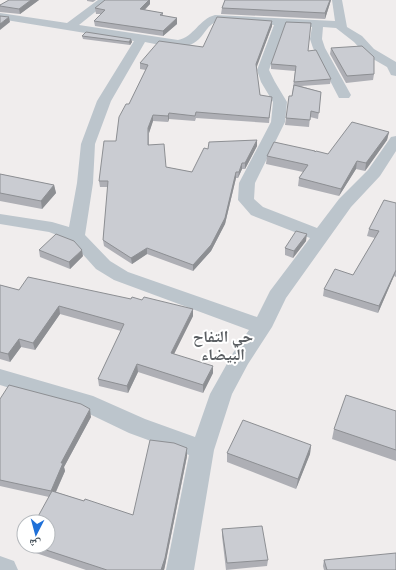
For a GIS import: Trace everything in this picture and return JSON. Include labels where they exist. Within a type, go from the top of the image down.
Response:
[{"type":"street","points":[[70,26],[105,0]]},
{"type":"street","points":[[337,0],[342,28],[358,39],[370,52],[392,65],[396,72]]},
{"type":"street","points":[[0,16],[178,44],[185,44],[191,41],[210,20],[215,18],[281,21],[318,25],[342,25]]},
{"type":"street","points":[[281,21],[263,70],[268,82],[280,102],[278,122],[247,183],[246,200],[257,211],[321,236]]},
{"type":"street","points":[[318,25],[316,39],[319,48],[344,95]]},
{"type":"street","points":[[76,236],[86,183],[88,144],[104,101],[142,38]]},
{"type":"street","points":[[180,570],[202,450],[221,394],[240,359],[262,327],[277,296],[345,203],[374,173],[396,140]]},
{"type":"street","points":[[0,219],[52,227],[76,236],[103,265],[121,276],[262,327]]},
{"type":"street","points":[[0,377],[85,402],[138,426],[202,450]]},
{"type":"street","points":[[0,569],[4,570]]},
{"type":"building","points":[[9,0],[31,0],[19,9],[0,6]]},
{"type":"building","points":[[105,0],[149,0],[140,9],[163,13],[160,15],[177,18],[163,31],[94,21],[105,10],[95,8]]},
{"type":"building","points":[[225,0],[330,0],[325,13],[222,8]]},
{"type":"building","points":[[0,16],[9,17],[0,24]]},
{"type":"building","points":[[217,17],[272,21],[256,64],[260,95],[272,97],[269,118],[196,112],[195,116],[169,113],[168,116],[153,115],[148,128],[148,145],[164,144],[166,167],[192,172],[204,148],[208,149],[209,142],[257,140],[245,163],[242,163],[239,172],[236,172],[225,218],[211,245],[193,265],[147,248],[131,258],[103,240],[108,181],[99,181],[104,141],[116,141],[119,117],[126,104],[129,104],[148,65],[140,63],[159,41],[203,47]]},
{"type":"building","points":[[286,22],[311,23],[308,51],[316,50],[331,79],[294,82],[296,66],[271,64]]},
{"type":"building","points":[[86,32],[131,39],[129,42],[82,36]]},
{"type":"building","points":[[362,46],[374,57],[374,74],[347,76],[331,48]]},
{"type":"building","points":[[294,85],[321,92],[319,113],[311,111],[310,120],[286,118],[289,96],[292,96]]},
{"type":"building","points":[[352,122],[389,132],[366,163],[357,161],[341,189],[299,178],[308,165],[267,156],[274,142],[328,154]]},
{"type":"building","points":[[0,174],[54,185],[41,201],[0,193]]},
{"type":"building","points":[[384,200],[396,203],[396,270],[379,306],[324,289],[335,269],[353,275],[379,231],[369,229]]},
{"type":"building","points":[[296,231],[307,234],[294,251],[285,248]]},
{"type":"building","points":[[56,234],[74,241],[82,250],[69,262],[39,250]]},
{"type":"building","points":[[28,277],[131,299],[132,297],[142,300],[144,297],[193,309],[171,353],[213,366],[203,385],[137,364],[127,386],[98,379],[124,324],[59,306],[33,343],[19,339],[8,354],[0,352],[0,285],[19,290]]},
{"type":"building","points":[[9,385],[81,404],[90,409],[61,463],[63,463],[51,491],[0,480],[0,399]]},
{"type":"building","points":[[346,395],[396,411],[396,450],[334,429]]},
{"type":"building","points":[[243,420],[311,445],[298,479],[227,453]]},
{"type":"building","points":[[150,440],[174,443],[187,448],[165,558],[161,570],[107,570],[56,553],[56,514],[39,514],[52,491],[84,501],[85,499],[133,515]]},
{"type":"building","points":[[262,526],[268,560],[227,563],[222,529]]},
{"type":"building","points":[[396,553],[396,570],[327,570],[324,560]]},
{"type":"district","name":"حي التفاح البيضاء","points":[[223,345]]}]
